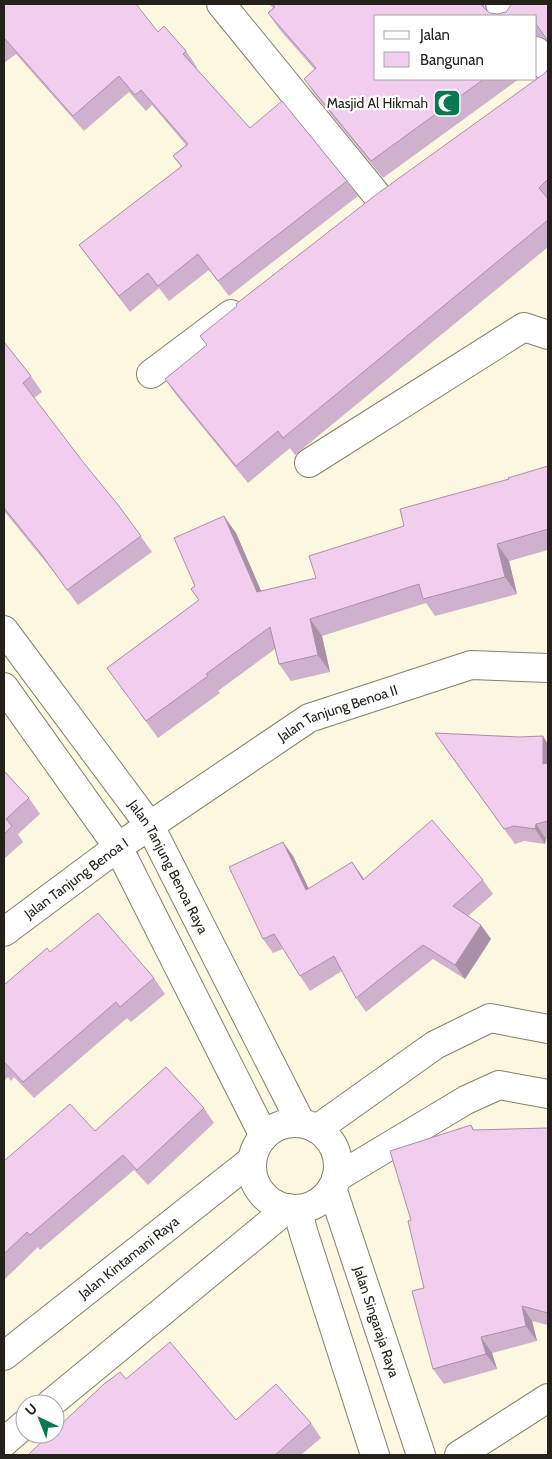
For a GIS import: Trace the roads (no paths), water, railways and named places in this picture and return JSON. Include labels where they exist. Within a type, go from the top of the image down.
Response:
[{"type":"street","points":[[221,4],[380,198]]},
{"type":"street","points":[[500,4],[508,15]]},
{"type":"street","points":[[537,55],[543,78]]},
{"type":"street","points":[[358,216],[403,182]]},
{"type":"street","points":[[151,374],[247,302]]},
{"type":"street","points":[[309,463],[524,327],[548,335]]},
{"type":"street","name":"Jalan Tanjung Benoa Raya","points":[[4,630],[150,826],[309,1126]]},
{"type":"street","name":"Jalan Tanjung Benoa II","points":[[150,826],[308,718],[471,665],[548,668]]},
{"type":"street","points":[[4,687],[118,846],[258,1148]]},
{"type":"street","name":"Jalan Tanjung Benoa I","points":[[4,932],[118,846],[150,826]]},
{"type":"street","points":[[309,1126],[434,1045],[490,1018],[548,1029]]},
{"type":"street","points":[[334,1183],[466,1100],[499,1085],[548,1094]]},
{"type":"street","points":[[288,1123],[309,1126],[329,1138],[336,1150],[339,1164],[334,1183],[326,1197],[308,1207],[293,1209],[272,1203],[260,1192],[253,1176],[258,1148],[274,1128],[288,1123]]},
{"type":"street","name":"Jalan Kintamani Raya","points":[[4,1356],[258,1148]]},
{"type":"street","name":"Jalan Singaraja Raya","points":[[334,1183],[422,1455]]},
{"type":"street","points":[[62,1394],[293,1209]]},
{"type":"street","points":[[293,1209],[304,1234],[375,1455]]},
{"type":"street","points":[[459,1455],[548,1398]]},
{"type":"street","points":[[4,1442],[15,1433]]},
{"type":"place","name":"Masjid Al Hikmah","points":[[447,103]]}]
